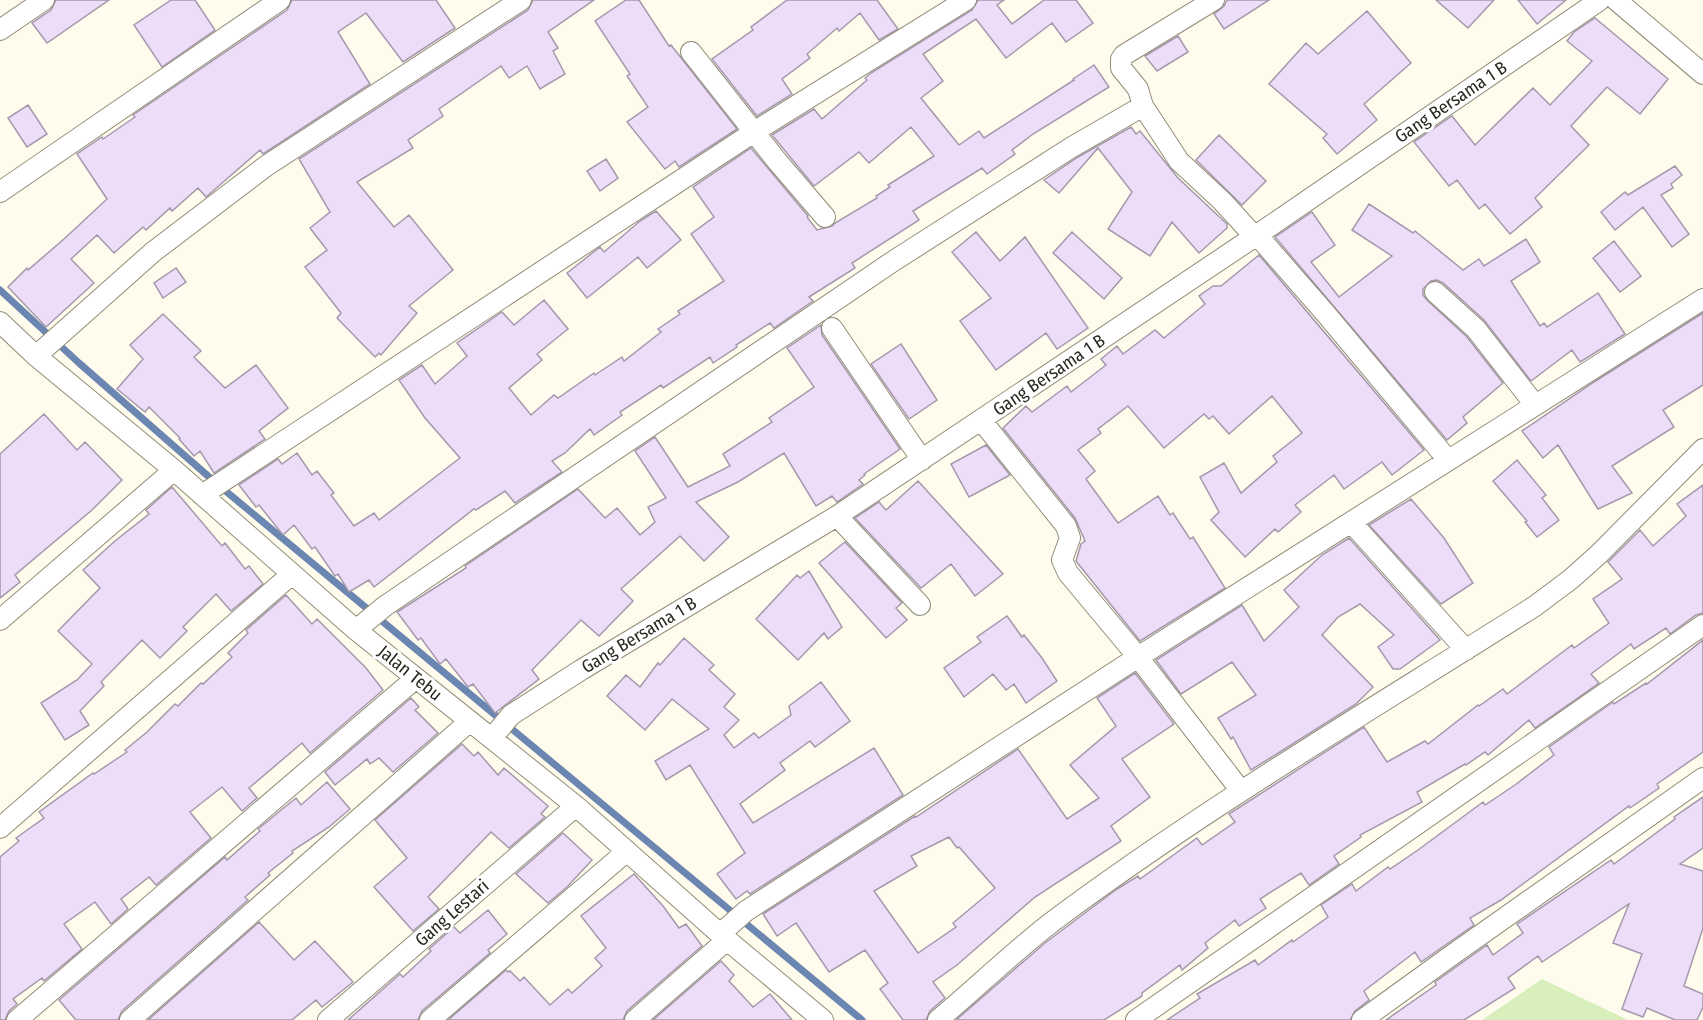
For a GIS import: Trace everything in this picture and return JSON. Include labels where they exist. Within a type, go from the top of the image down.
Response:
[{"type":"street","points":[[0,30],[44,0]]},
{"type":"street","points":[[0,192],[280,0]]},
{"type":"street","points":[[39,353],[153,252],[266,166],[521,0]]},
{"type":"street","points":[[205,493],[754,132],[966,0]]},
{"type":"street","points":[[1214,0],[1124,55],[1121,59],[1121,68],[1138,89],[1143,106],[1179,161],[1256,236],[1326,314],[1448,460]]},
{"type":"street","name":"Gang Bersama 1 B","points":[[501,727],[581,670],[837,516],[922,460],[1256,236],[1600,0]]},
{"type":"street","points":[[1616,0],[1703,74]]},
{"type":"street","points":[[691,52],[825,217]]},
{"type":"street","points":[[360,626],[385,606],[895,260],[1072,147],[1143,106]]},
{"type":"street","points":[[1435,292],[1476,329],[1536,405]]},
{"type":"street","points":[[635,1020],[746,911],[1138,657],[1703,299]]},
{"type":"street","name":"Jalan Tebu","points":[[0,322],[174,470],[205,493],[292,574],[360,626],[416,678],[470,721],[501,727],[576,806],[626,852],[823,1020]]},
{"type":"street","points":[[832,328],[922,460]]},
{"type":"street","points":[[981,420],[1061,518],[1070,538],[1064,554],[1064,566],[1138,657],[1241,791]]},
{"type":"street","points":[[938,1020],[1051,923],[1169,839],[1241,791],[1536,606],[1571,579],[1703,449]]},
{"type":"street","points":[[0,620],[174,470]]},
{"type":"street","points":[[837,516],[920,605]]},
{"type":"street","points":[[1351,522],[1466,650]]},
{"type":"street","points":[[0,828],[292,574]]},
{"type":"street","points":[[1137,1020],[1703,625]]},
{"type":"street","points":[[17,1020],[416,678]]},
{"type":"street","points":[[130,1020],[470,721]]},
{"type":"street","points":[[1362,1020],[1703,778]]},
{"type":"street","name":"Gang Lestari","points":[[328,1020],[576,806]]},
{"type":"street","points":[[430,1020],[626,852]]},
{"type":"green space","points":[[1542,979],[1628,1020],[1482,1020]]},
{"type":"building","points":[[56,0],[109,0],[47,43],[32,23],[51,10]]},
{"type":"building","points":[[171,0],[195,0],[215,30],[162,67],[134,25]]},
{"type":"building","points":[[292,0],[436,0],[455,28],[403,62],[366,13],[338,32],[370,84],[263,154],[260,150],[206,197],[198,188],[172,211],[170,208],[146,230],[143,227],[114,253],[97,235],[71,259],[94,283],[46,327],[8,287],[107,199],[77,154],[102,137],[103,139],[135,117],[133,115],[287,10]]},
{"type":"building","points":[[533,0],[594,0],[548,32],[558,48],[553,51],[565,74],[540,89],[527,66],[509,78],[501,66],[439,109],[443,116],[408,140],[413,148],[357,182],[394,227],[409,215],[453,270],[409,306],[417,313],[381,355],[379,353],[375,357],[337,318],[341,313],[305,267],[327,250],[310,228],[330,212],[299,159],[528,10]]},
{"type":"building","points":[[626,0],[639,0],[669,46],[671,45],[737,129],[679,167],[675,161],[665,169],[627,122],[648,107],[627,76],[630,74],[595,21]]},
{"type":"building","points":[[787,0],[877,0],[898,29],[879,40],[860,13],[839,31],[837,28],[807,54],[810,58],[782,79],[792,94],[757,116],[712,59],[753,30],[751,27]]},
{"type":"building","points":[[978,0],[1004,0],[997,5],[1012,24],[1044,0],[1076,0],[1093,23],[1066,42],[1052,23],[1006,58],[976,19],[923,54],[943,81],[921,98],[959,145],[979,131],[984,138],[1094,65],[1109,87],[1033,134],[1012,150],[1015,154],[987,174],[982,168],[913,211],[919,220],[852,263],[855,268],[809,297],[813,301],[774,328],[770,323],[713,363],[710,357],[663,388],[661,385],[620,412],[622,415],[594,435],[590,429],[565,453],[552,461],[562,472],[515,503],[505,491],[476,510],[474,509],[374,587],[369,580],[349,592],[338,574],[335,576],[315,547],[312,549],[294,525],[283,535],[259,505],[256,507],[239,485],[278,459],[282,464],[297,453],[312,475],[317,471],[334,493],[331,495],[354,526],[374,513],[379,520],[460,458],[425,418],[399,380],[422,365],[435,384],[467,356],[457,343],[502,312],[514,325],[544,300],[568,329],[537,354],[542,360],[509,388],[531,415],[554,395],[558,398],[622,357],[624,361],[661,332],[658,329],[680,314],[678,311],[724,281],[691,234],[714,217],[693,187],[751,148],[817,230],[832,226],[877,198],[876,196],[890,187],[888,185],[934,156],[911,127],[869,163],[859,152],[814,186],[772,135],[814,109],[822,119],[867,80],[865,78],[871,73],[972,10]]},
{"type":"building","points":[[1227,0],[1269,0],[1224,29],[1214,14],[1224,6]]},
{"type":"building","points":[[1436,0],[1494,0],[1468,28]]},
{"type":"building","points":[[1518,0],[1566,0],[1537,24]]},
{"type":"building","points":[[1367,11],[1411,63],[1364,104],[1377,120],[1337,154],[1323,138],[1327,134],[1269,84],[1306,43],[1318,54]]},
{"type":"building","points":[[1595,18],[1668,79],[1640,114],[1607,87],[1571,126],[1589,145],[1535,198],[1542,207],[1510,234],[1485,204],[1479,209],[1457,180],[1449,186],[1414,142],[1452,116],[1475,145],[1533,88],[1550,105],[1592,61],[1567,41],[1574,32]]},
{"type":"building","points":[[1178,36],[1188,52],[1157,71],[1145,56]]},
{"type":"building","points":[[28,105],[47,134],[27,147],[8,118]]},
{"type":"building","points":[[1131,127],[1136,134],[1140,131],[1178,178],[1227,224],[1227,228],[1199,253],[1172,222],[1150,256],[1108,229],[1132,192],[1098,148],[1059,193],[1044,180],[1078,157]]},
{"type":"building","points":[[1219,135],[1266,181],[1242,205],[1196,160]]},
{"type":"building","points":[[606,159],[618,178],[600,191],[587,171]]},
{"type":"building","points":[[1675,166],[1682,175],[1671,184],[1673,188],[1661,195],[1689,234],[1672,247],[1643,207],[1615,230],[1601,212],[1625,192],[1628,195]]},
{"type":"building","points":[[1369,204],[1413,233],[1415,231],[1463,270],[1479,259],[1484,266],[1526,239],[1540,262],[1511,281],[1540,326],[1544,323],[1547,327],[1598,293],[1625,334],[1580,362],[1572,350],[1531,381],[1484,320],[1443,283],[1437,280],[1431,281],[1423,289],[1423,295],[1467,337],[1503,383],[1463,417],[1467,423],[1447,440],[1275,237],[1312,212],[1335,245],[1311,262],[1339,297],[1392,256],[1352,230]]},
{"type":"building","points":[[656,211],[681,240],[647,268],[638,257],[587,298],[567,273],[600,247],[604,252],[640,221]]},
{"type":"building","points":[[976,232],[1000,261],[1025,237],[1088,328],[1057,349],[1046,333],[996,370],[960,321],[991,298],[952,252]]},
{"type":"building","points":[[1072,232],[1122,278],[1104,299],[1053,253]]},
{"type":"building","points":[[1614,241],[1641,276],[1620,292],[1593,258]]},
{"type":"building","points":[[1259,255],[1424,450],[1392,475],[1382,462],[1344,489],[1334,475],[1295,505],[1301,512],[1278,532],[1275,529],[1245,557],[1211,520],[1219,512],[1200,477],[1224,463],[1241,493],[1277,462],[1273,456],[1302,433],[1272,396],[1229,434],[1213,416],[1209,419],[1204,414],[1164,448],[1128,406],[1098,429],[1101,433],[1078,450],[1095,471],[1086,479],[1118,523],[1158,496],[1170,515],[1173,513],[1190,539],[1193,537],[1225,588],[1140,641],[1076,561],[1081,544],[1085,541],[1075,518],[1003,428],[1026,406],[1032,412],[1067,386],[1071,392],[1106,365],[1101,359],[1117,346],[1123,354],[1155,330],[1164,338],[1205,304],[1199,296],[1213,286],[1221,286]]},
{"type":"building","points":[[176,268],[186,282],[163,298],[154,283]]},
{"type":"building","points":[[1703,313],[1703,385],[1663,410],[1674,427],[1612,466],[1632,493],[1598,509],[1558,445],[1543,458],[1522,431]]},
{"type":"building","points":[[163,314],[201,351],[194,357],[225,388],[256,365],[288,408],[259,431],[265,439],[214,473],[200,451],[194,456],[180,438],[149,407],[145,412],[117,389],[143,359],[130,345]]},
{"type":"building","points":[[821,325],[822,335],[900,449],[864,474],[859,480],[863,484],[837,502],[832,496],[816,506],[784,453],[738,482],[696,502],[729,537],[704,561],[680,536],[621,589],[633,601],[599,636],[581,620],[532,670],[539,679],[495,713],[473,684],[468,687],[446,659],[440,664],[421,638],[418,640],[397,612],[466,568],[465,566],[578,489],[605,518],[617,508],[640,535],[655,522],[648,507],[666,498],[635,451],[655,437],[688,487],[730,466],[723,454],[772,422],[769,418],[814,387],[787,348]]},
{"type":"building","points":[[901,344],[937,400],[909,419],[871,364]]},
{"type":"building","points":[[44,414],[77,450],[85,442],[122,480],[92,510],[15,575],[20,582],[0,598],[0,454]]},
{"type":"building","points":[[986,445],[1010,475],[969,497],[951,464]]},
{"type":"building","points":[[1517,460],[1546,495],[1542,498],[1559,520],[1537,537],[1525,522],[1527,521],[1493,481]]},
{"type":"building","points":[[918,481],[1003,574],[975,596],[951,564],[921,588],[855,518],[879,502],[886,510]]},
{"type":"building","points":[[1703,485],[1703,613],[1696,615],[1670,634],[1666,628],[1634,649],[1631,644],[1591,674],[1599,683],[1535,728],[1529,720],[1488,755],[1485,752],[1417,792],[1422,802],[1360,835],[1361,837],[1334,856],[1339,864],[1309,885],[1301,873],[1260,899],[1266,908],[1239,926],[1235,920],[1205,943],[1208,948],[1182,970],[1180,965],[1142,993],[1142,996],[1104,1020],[956,1020],[1045,943],[1117,889],[1138,876],[1140,879],[1197,838],[1202,845],[1235,822],[1229,814],[1364,727],[1387,762],[1425,741],[1428,744],[1478,705],[1503,689],[1507,694],[1572,645],[1574,648],[1609,623],[1593,599],[1622,579],[1608,562],[1640,530],[1653,546],[1686,516],[1677,504]]},
{"type":"building","points":[[172,487],[222,546],[225,543],[245,569],[249,566],[263,584],[231,611],[216,594],[183,627],[187,631],[160,658],[142,640],[101,682],[104,686],[80,711],[89,725],[65,740],[41,703],[77,680],[92,664],[58,631],[100,588],[83,570],[149,514],[146,510]]},
{"type":"building","points":[[1411,499],[1444,538],[1473,583],[1441,604],[1369,525]]},
{"type":"building","points":[[1349,538],[1440,640],[1400,669],[1393,669],[1378,647],[1394,635],[1360,604],[1338,617],[1322,635],[1373,687],[1356,704],[1251,770],[1233,737],[1231,739],[1218,718],[1256,695],[1232,662],[1181,694],[1156,660],[1242,605],[1264,641],[1299,607],[1284,590],[1322,555]]},
{"type":"building","points":[[845,542],[902,603],[896,608],[907,620],[886,638],[819,563]]},
{"type":"building","points":[[809,571],[842,627],[828,639],[824,633],[798,660],[756,619],[797,575],[800,578]]},
{"type":"building","points":[[286,595],[312,624],[317,619],[366,668],[383,690],[310,753],[302,743],[249,788],[257,798],[242,811],[222,787],[190,812],[211,838],[156,885],[149,877],[121,899],[128,909],[111,924],[95,902],[64,924],[82,949],[44,981],[42,978],[13,999],[17,1004],[9,1011],[5,1020],[0,1020],[0,857],[19,841],[16,838],[44,818],[39,812],[93,773],[127,752],[125,750],[175,704],[178,706],[201,683],[203,684],[232,657],[228,653],[248,633],[246,630]]},
{"type":"building","points":[[1007,616],[1022,637],[1024,635],[1042,658],[1057,681],[1026,703],[1014,684],[1006,690],[993,674],[964,697],[944,668],[981,642],[977,637]]},
{"type":"building","points":[[684,638],[714,665],[709,670],[735,694],[724,707],[739,720],[724,735],[734,748],[754,733],[759,738],[791,715],[789,706],[821,682],[850,721],[815,747],[810,741],[780,763],[785,770],[740,804],[753,823],[874,748],[903,795],[750,894],[747,891],[736,899],[717,874],[745,853],[690,765],[666,780],[655,761],[709,729],[672,699],[645,730],[607,696],[626,675],[640,687],[658,663],[660,665]]},
{"type":"building","points":[[1703,640],[1703,752],[1657,784],[1659,788],[1630,808],[1629,806],[1501,900],[1470,918],[1474,925],[1421,962],[1415,952],[1364,991],[1369,1000],[1355,1011],[1350,1020],[1167,1020],[1200,998],[1197,994],[1255,960],[1258,965],[1328,917],[1321,905],[1352,884],[1356,891],[1388,867],[1390,869],[1418,850],[1483,802],[1485,805],[1515,785],[1554,755],[1549,747],[1613,702],[1614,704],[1647,684]]},
{"type":"building","points":[[1135,673],[1174,724],[1122,759],[1150,797],[1111,826],[1121,841],[1035,897],[957,965],[933,982],[945,998],[930,1011],[926,1020],[903,1020],[880,989],[888,983],[865,950],[829,972],[796,923],[777,936],[763,914],[1018,749],[1067,819],[1099,798],[1070,765],[1116,726],[1097,698]],"holes":[[[949,837],[957,848],[959,847],[995,888],[953,923],[956,927],[918,953],[874,891],[917,866],[911,856]]]},
{"type":"building","points":[[411,698],[419,707],[415,710],[438,733],[393,772],[379,758],[370,764],[367,759],[335,785],[325,772]]},
{"type":"building","points":[[462,744],[474,756],[478,752],[498,775],[504,768],[548,806],[541,814],[545,817],[509,848],[491,832],[428,897],[439,909],[413,931],[374,887],[407,858],[375,820]]},
{"type":"building","points":[[327,782],[350,809],[329,827],[292,851],[293,853],[268,873],[270,875],[245,897],[248,900],[122,1011],[118,1020],[76,1020],[59,1000],[225,857],[227,860],[280,811],[296,798],[301,805]]},
{"type":"building","points":[[1703,797],[1703,848],[1680,864],[1703,871],[1703,928],[1684,986],[1703,994],[1703,1007],[1697,1020],[1675,1020],[1647,1008],[1643,1017],[1622,1009],[1642,954],[1613,943],[1629,904],[1542,962],[1538,956],[1508,978],[1515,988],[1464,1020],[1386,1020],[1487,945],[1493,955],[1523,933],[1517,924],[1611,860],[1614,864]]},
{"type":"building","points":[[563,833],[592,860],[567,887],[548,903],[516,874]]},
{"type":"building","points":[[634,874],[679,928],[686,924],[702,946],[627,1011],[623,1020],[448,1020],[506,970],[520,981],[524,977],[550,1005],[568,989],[572,993],[602,966],[595,958],[606,948],[581,916]]},
{"type":"building","points":[[488,910],[507,934],[488,950],[490,953],[422,1011],[418,1020],[348,1020],[400,974],[403,977],[454,927],[460,933]]},
{"type":"building","points":[[259,922],[294,960],[315,941],[353,982],[322,1007],[316,1000],[292,1020],[148,1020]]},
{"type":"building","points":[[721,961],[734,975],[729,981],[753,1007],[770,994],[792,1020],[653,1020]]},
{"type":"waterway","points":[[0,290],[216,483],[862,1020]]}]
